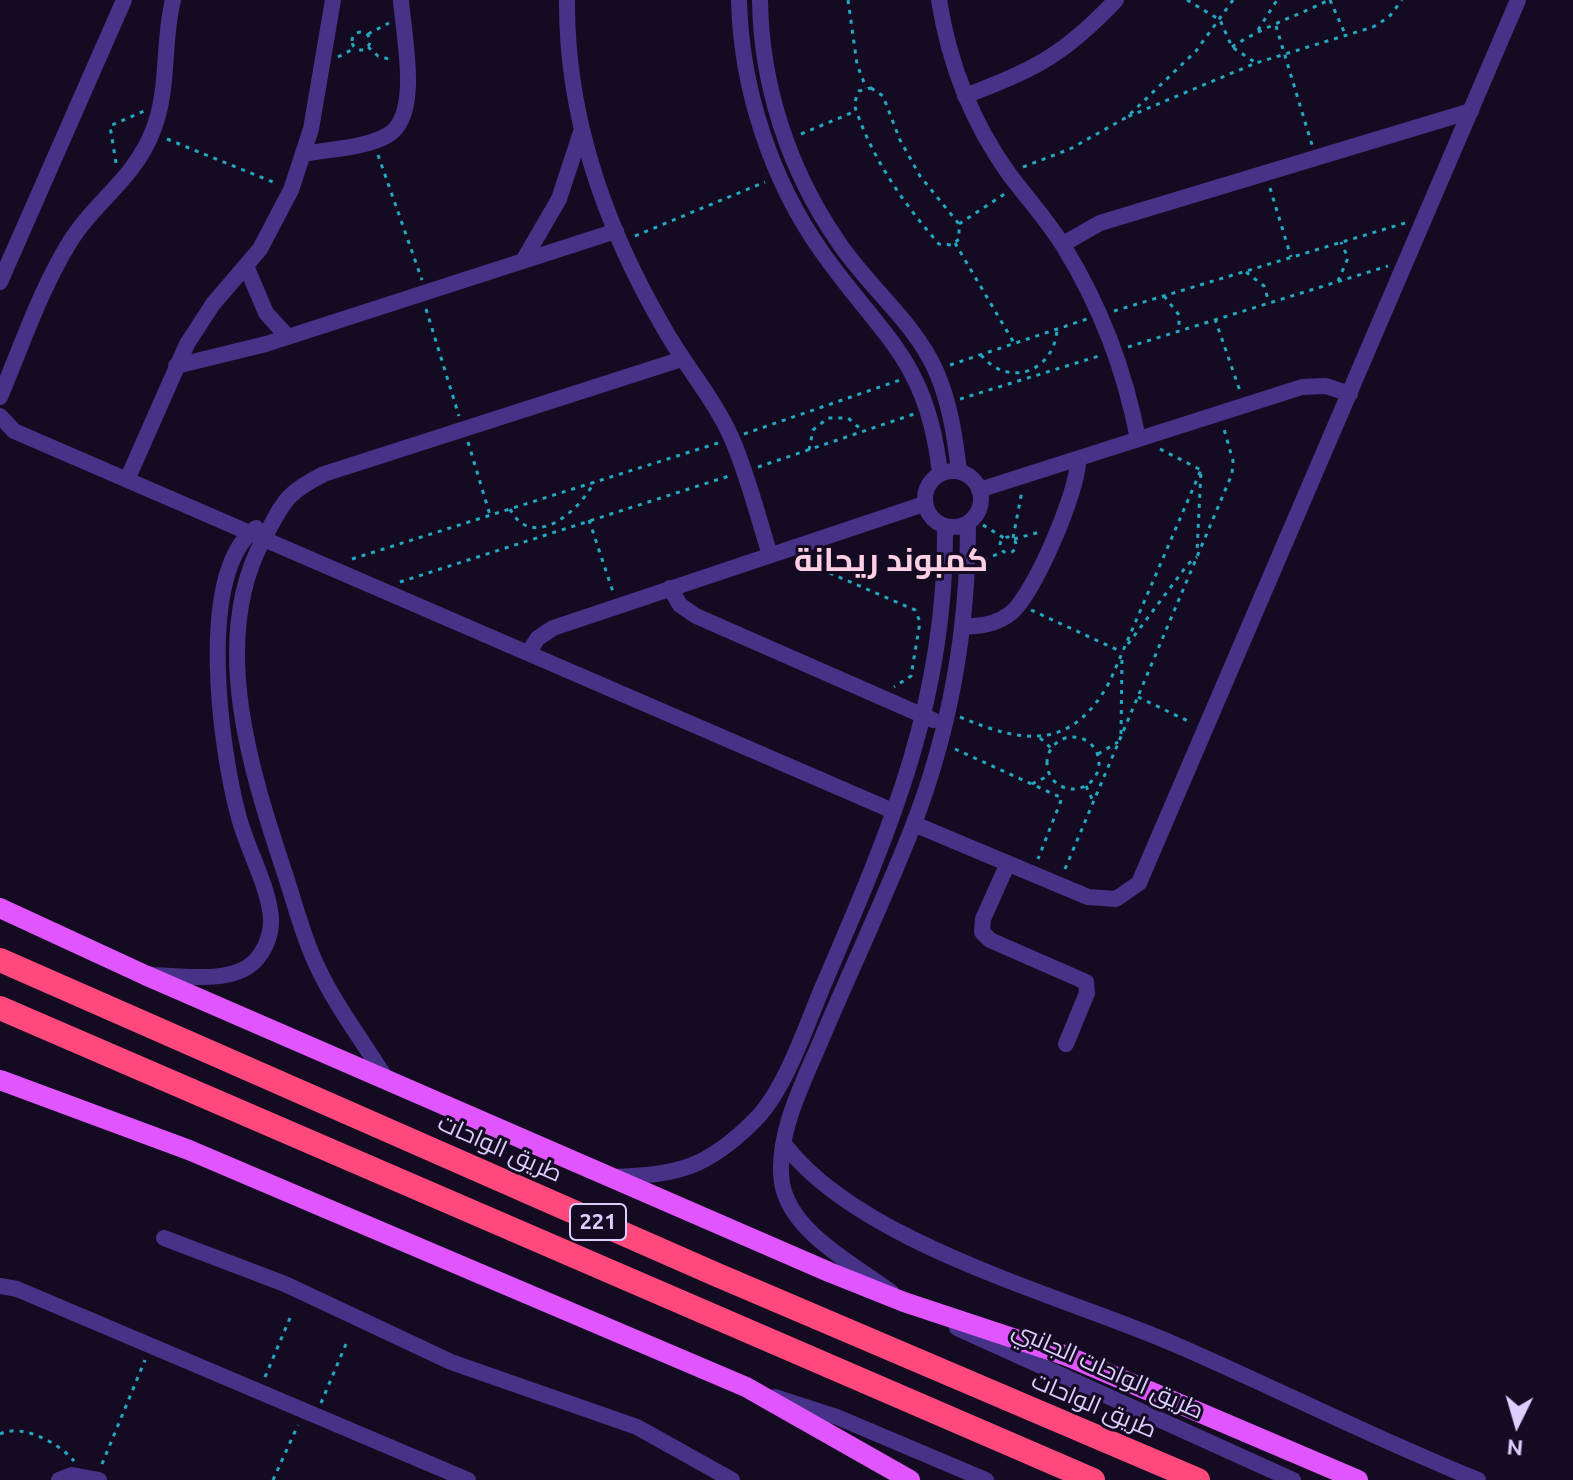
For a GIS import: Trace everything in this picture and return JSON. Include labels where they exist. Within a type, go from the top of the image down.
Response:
[{"type":"highway","name":"طريق الواحات","points":[[0,960],[715,1274],[1198,1480]]},
{"type":"highway","name":"221","points":[[0,1008],[1093,1480]]},
{"type":"main road","points":[[0,908],[145,975],[904,1302],[1080,1361],[1358,1480]]},
{"type":"main road","points":[[6,1086],[189,1150],[746,1387],[910,1480]]},
{"type":"street","points":[[0,282],[124,0]]},
{"type":"street","points":[[0,397],[67,246],[127,177],[152,133],[159,114],[166,37],[173,0]]},
{"type":"street","points":[[127,480],[176,366],[213,304],[247,268],[291,190],[304,154],[333,0]]},
{"type":"street","points":[[304,154],[390,134],[405,117],[408,95],[401,0]]},
{"type":"street","points":[[567,0],[568,48],[581,130],[619,236],[682,359],[732,439],[775,554]]},
{"type":"street","points":[[739,0],[752,97],[779,176],[820,249],[895,342],[914,374],[929,409],[940,474]]},
{"type":"street","points":[[760,0],[764,55],[786,141],[816,207],[837,241],[913,334],[935,369],[947,403],[959,471]]},
{"type":"street","points":[[939,0],[948,47],[965,96],[1013,179],[1063,244],[1100,315],[1115,351],[1138,439]]},
{"type":"street","points":[[965,96],[1035,69],[1069,46],[1116,0]]},
{"type":"street","points":[[914,824],[1102,901],[1129,893],[1139,883],[1518,0]]},
{"type":"street","points":[[1063,244],[1100,223],[1471,111]]},
{"type":"street","points":[[523,261],[559,199],[581,130]]},
{"type":"street","points":[[176,366],[288,337],[523,261],[619,236]]},
{"type":"street","points":[[247,268],[266,313],[288,337]]},
{"type":"street","points":[[145,975],[233,975],[254,962],[270,933],[270,909],[238,817],[227,765],[218,661],[230,566],[291,492],[324,474],[682,359]]},
{"type":"street","points":[[979,490],[1314,386],[1350,394]]},
{"type":"street","points":[[0,416],[14,431],[893,811]]},
{"type":"street","points":[[964,626],[1000,620],[1020,605],[1075,485],[1078,460]]},
{"type":"street","points":[[959,471],[972,478],[979,490],[981,505],[971,521],[945,526],[931,518],[924,504],[926,489],[940,474],[959,471]]},
{"type":"street","points":[[528,653],[545,632],[924,504]]},
{"type":"street","name":"طريق الواحات الجانبي","points":[[971,521],[964,626],[945,727],[914,824],[799,1094],[785,1145],[782,1183],[790,1206],[804,1224],[904,1302],[1293,1480]]},
{"type":"street","points":[[613,1177],[684,1171],[714,1155],[756,1119],[780,1083],[876,861],[925,716],[941,628],[945,526]]},
{"type":"street","points":[[256,536],[247,571],[237,661],[242,707],[263,806],[311,953],[387,1080]]},
{"type":"street","points":[[670,588],[687,612],[876,693],[945,727]]},
{"type":"street","points":[[218,661],[237,661]]},
{"type":"street","points":[[876,861],[895,869]]},
{"type":"street","points":[[1008,863],[983,919],[982,932],[990,940],[1086,982],[1087,993],[1066,1044]]},
{"type":"street","points":[[833,964],[850,972]]},
{"type":"street","points":[[785,1145],[803,1166],[828,1186],[928,1245],[1173,1343],[1478,1480]]},
{"type":"street","points":[[164,1238],[285,1284],[451,1362],[637,1427],[732,1480]]},
{"type":"street","points":[[0,1286],[17,1289],[468,1480]]},
{"type":"street","points":[[746,1387],[837,1417],[986,1480]]},
{"type":"street","points":[[59,1480],[93,1478]]},
{"type":"path","points":[[848,0],[857,64],[866,88]]},
{"type":"path","points":[[1187,0],[1220,20],[1232,47],[1256,63]]},
{"type":"path","points":[[1127,117],[1181,67],[1233,0]]},
{"type":"path","points":[[1258,30],[1277,0]]},
{"type":"path","points":[[1232,47],[1258,30],[1276,26],[1330,0],[1346,36]]},
{"type":"path","points":[[959,224],[1013,179],[1127,117],[1256,63],[1381,22],[1402,0]]},
{"type":"path","points":[[368,47],[358,50],[352,41],[358,32],[368,34],[384,24],[403,22]]},
{"type":"path","points":[[1276,26],[1315,157]]},
{"type":"path","points":[[368,34],[368,47]]},
{"type":"path","points":[[368,47],[385,59],[405,57]]},
{"type":"path","points":[[866,88],[876,89],[883,96],[910,158],[932,193],[959,224],[961,234],[955,243],[939,244],[910,210],[874,152],[856,111],[855,97],[866,88]]},
{"type":"path","points":[[127,177],[115,161],[110,126],[138,111],[159,114]]},
{"type":"path","points":[[786,141],[856,111]]},
{"type":"path","points":[[152,133],[291,190]]},
{"type":"path","points":[[373,140],[423,292],[490,515]]},
{"type":"path","points":[[1266,172],[1291,257]]},
{"type":"path","points":[[619,236],[779,176]]},
{"type":"path","points":[[935,369],[1100,315],[1426,217]]},
{"type":"path","points":[[1338,281],[1348,258],[1341,242]]},
{"type":"path","points":[[955,243],[1015,344]]},
{"type":"path","points":[[947,403],[1407,260]]},
{"type":"path","points":[[1244,272],[1259,280],[1269,302]]},
{"type":"path","points":[[1164,296],[1179,315],[1179,330]]},
{"type":"path","points":[[1215,319],[1245,405]]},
{"type":"path","points":[[981,355],[1000,371],[1016,374],[1033,371],[1051,354],[1057,330]]},
{"type":"path","points":[[1033,371],[1035,377]]},
{"type":"path","points":[[327,567],[732,439],[914,374]]},
{"type":"path","points":[[824,406],[828,418]]},
{"type":"path","points":[[379,589],[929,409]]},
{"type":"path","points":[[1058,885],[1234,470],[1219,413]]},
{"type":"path","points":[[809,450],[813,430],[828,418],[848,418],[863,431]]},
{"type":"path","points":[[1138,439],[1201,470]]},
{"type":"path","points":[[1120,740],[1122,652],[1197,556],[1201,470]]},
{"type":"path","points":[[945,727],[1038,736],[1066,728],[1086,715],[1101,696],[1122,652],[1201,470]]},
{"type":"path","points":[[968,558],[986,560],[1003,552],[1013,552],[1025,476]]},
{"type":"path","points":[[510,509],[521,523],[534,527],[548,525],[572,513],[595,482]]},
{"type":"path","points":[[589,520],[617,606]]},
{"type":"path","points":[[971,521],[1004,538],[1013,539],[1037,532],[1054,536]]},
{"type":"path","points":[[548,525],[550,533]]},
{"type":"path","points":[[1003,552],[1000,543],[1004,538]]},
{"type":"path","points":[[775,554],[911,607],[918,613],[920,622],[909,679],[876,693]]},
{"type":"path","points":[[1020,605],[1122,652]]},
{"type":"path","points":[[1138,697],[1206,729]]},
{"type":"path","points":[[945,727],[1032,784],[1059,795],[1062,803],[1032,874]]},
{"type":"path","points":[[1038,736],[1052,749]]},
{"type":"path","points":[[1076,738],[1089,743],[1098,754],[1099,769],[1086,786],[1078,789],[1061,787],[1050,775],[1048,757],[1062,740],[1076,738]]},
{"type":"path","points":[[1098,754],[1120,740]]},
{"type":"path","points":[[1032,784],[1050,775]]},
{"type":"path","points":[[1086,786],[1094,802]]},
{"type":"path","points":[[259,1392],[290,1318]]},
{"type":"path","points":[[273,1480],[346,1344]]},
{"type":"path","points":[[0,1434],[21,1430],[62,1449],[93,1478],[151,1346]]},
{"type":"district","name":"كمبوند ريحانة","points":[[891,560]]}]
